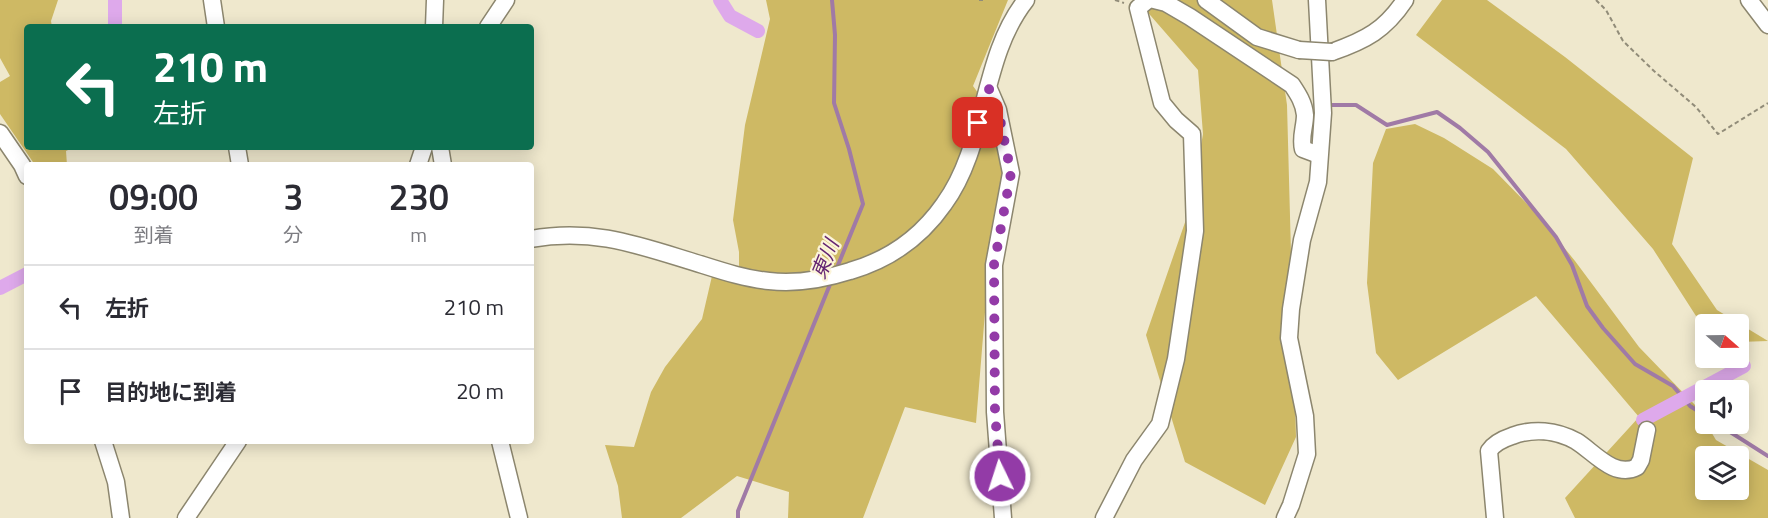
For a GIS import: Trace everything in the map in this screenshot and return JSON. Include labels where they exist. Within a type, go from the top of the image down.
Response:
[{"type":"street","points":[[212,0],[216,24]]},
{"type":"street","points":[[434,24],[435,0]]},
{"type":"street","points":[[490,24],[506,0]]},
{"type":"street","points":[[534,239],[571,234],[609,238],[727,273],[770,282],[810,280],[878,262],[899,249],[915,235],[938,212],[955,186],[967,163],[1000,47],[1026,0]]},
{"type":"street","points":[[1104,518],[1134,460],[1160,424],[1176,359],[1195,231],[1192,134],[1162,103],[1138,8],[1148,0]]},
{"type":"street","points":[[1154,0],[1166,3],[1190,17],[1292,85],[1302,99],[1305,115],[1301,142],[1303,149],[1320,155]]},
{"type":"street","points":[[1206,0],[1257,37],[1299,50],[1332,52],[1358,43],[1382,28],[1406,0]]},
{"type":"street","points":[[1285,518],[1307,454],[1305,416],[1290,329],[1302,240],[1318,182],[1323,113],[1317,0]]},
{"type":"street","points":[[1749,0],[1768,25]]},
{"type":"street","points":[[989,89],[998,110],[1011,173],[994,265],[995,412],[1003,518]]},
{"type":"street","points":[[0,133],[24,169]]},
{"type":"street","points":[[1495,518],[1490,451],[1492,446],[1527,432],[1544,431],[1573,440],[1604,462],[1626,470],[1637,467],[1641,460],[1647,430]]},
{"type":"street","points":[[104,444],[116,482],[121,518]]},
{"type":"street","points":[[186,518],[236,444]]},
{"type":"street","points":[[501,444],[519,518]]},
{"type":"path","points":[[1596,0],[1606,10],[1623,41],[1696,106],[1718,134],[1768,103]]},
{"type":"shaded area","points":[[0,0],[58,0],[52,24],[24,24],[24,149],[0,114],[0,82],[10,76],[0,58]]},
{"type":"shaded area","points":[[766,0],[1008,0],[973,86],[998,120],[1008,172],[989,263],[976,423],[905,407],[863,518],[788,518],[789,492],[737,476],[681,518],[622,518],[618,486],[605,445],[634,447],[651,392],[665,367],[702,319],[712,276],[770,290],[771,283],[739,269],[739,252],[733,220],[745,125],[770,19]]},
{"type":"shaded area","points":[[1137,0],[1272,0],[1287,105],[1296,437],[1265,505],[1185,462],[1146,335],[1190,208],[1203,134],[1198,70]]},
{"type":"shaded area","points":[[1442,0],[1487,0],[1565,57],[1693,158],[1672,244],[1717,310],[1724,314],[1695,314],[1653,249],[1566,149],[1416,35]]},
{"type":"shaded area","points":[[1415,124],[1444,138],[1493,169],[1536,213],[1639,347],[1695,405],[1695,434],[1712,434],[1716,440],[1726,446],[1695,446],[1695,500],[1749,500],[1749,459],[1768,470],[1768,518],[1575,518],[1565,498],[1639,417],[1536,296],[1398,380],[1376,353],[1367,283],[1373,163],[1386,129]]},
{"type":"shaded area","points":[[25,150],[68,150],[66,151],[67,162],[33,162]]},
{"type":"shaded area","points":[[1749,329],[1768,341],[1749,342]]},
{"type":"waterway","points":[[115,0],[115,24]]},
{"type":"waterway","points":[[720,0],[730,16],[758,31]]},
{"type":"waterway","name":"東川","points":[[832,0],[835,35],[834,103],[863,204],[836,270]]},
{"type":"waterway","points":[[1328,105],[1356,105],[1387,125],[1437,112],[1460,128],[1488,152],[1556,237],[1572,265],[1587,306],[1603,328],[1635,364],[1673,386],[1695,409]]},
{"type":"waterway","points":[[0,288],[24,276]]},
{"type":"waterway","name":"東川","points":[[738,518],[738,511],[831,282]]},
{"type":"waterway","points":[[1643,420],[1740,368]]},
{"type":"waterway","points":[[1733,434],[1768,456]]},
{"type":"route","points":[[978,123],[989,89],[998,110],[1011,173],[994,265],[995,412],[1000,476]]}]
